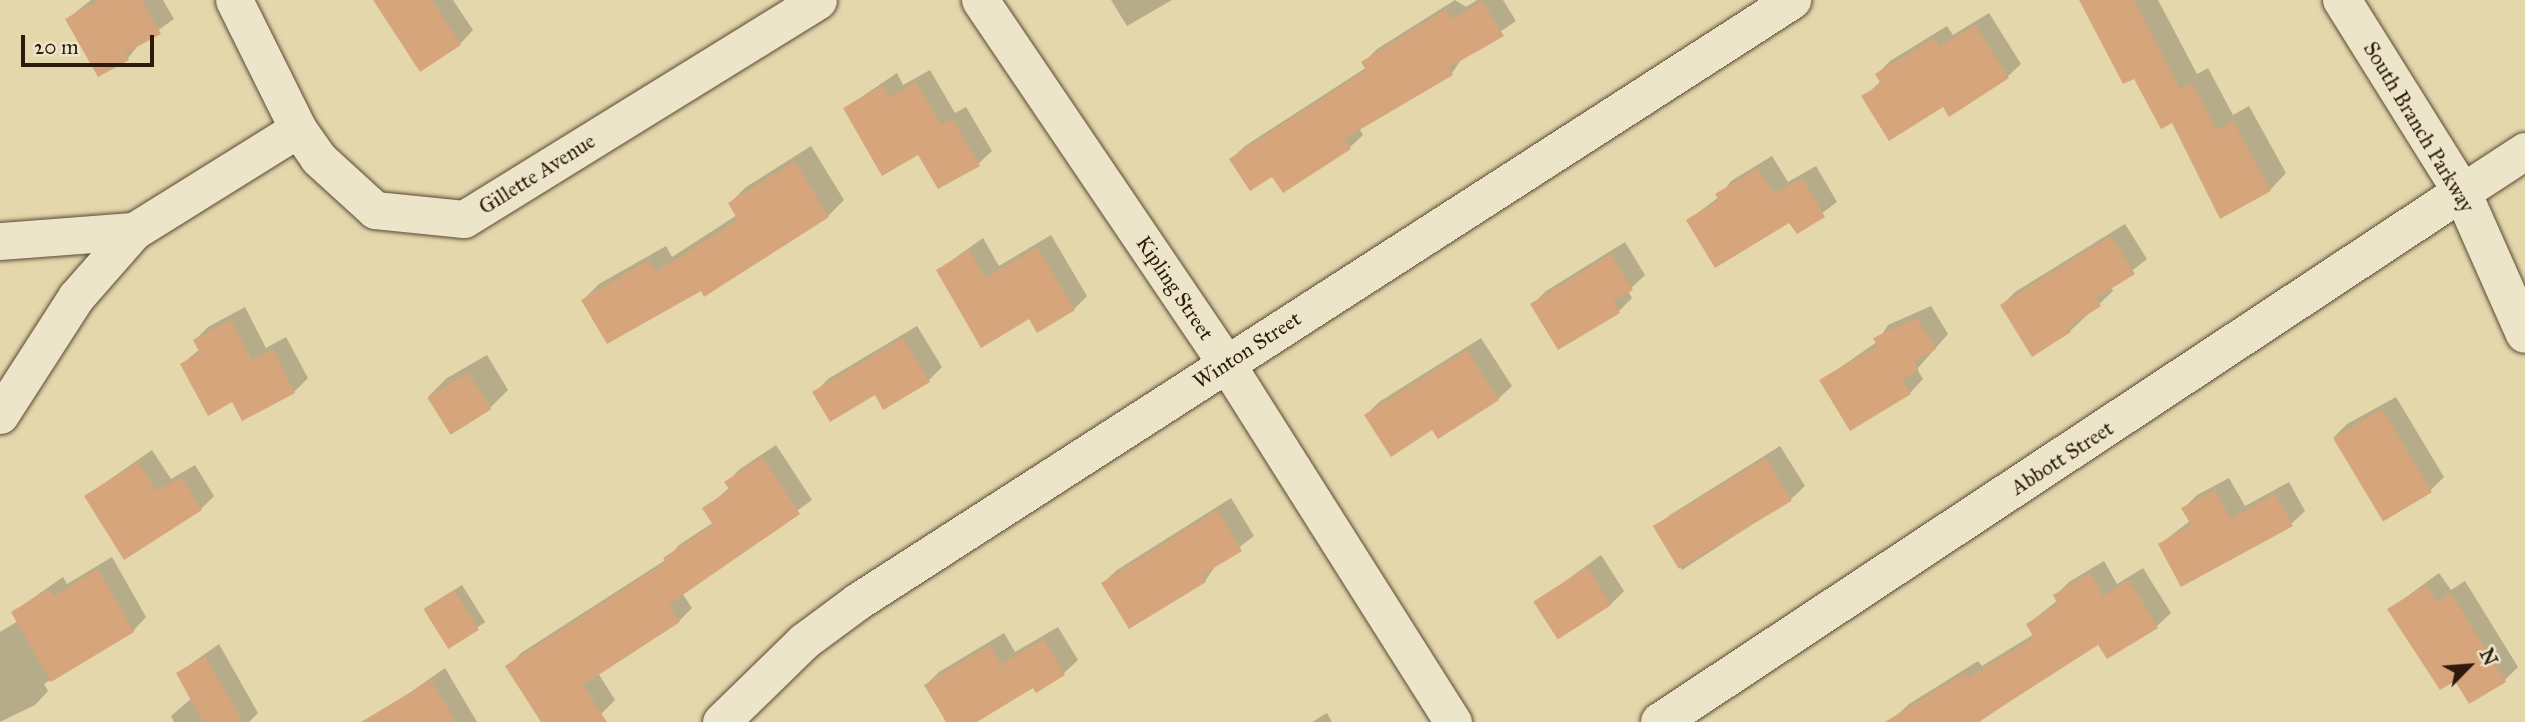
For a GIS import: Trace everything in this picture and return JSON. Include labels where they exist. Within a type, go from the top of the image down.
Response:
[{"type":"street","name":"Gillette Avenue","points":[[234,0],[298,129],[318,158],[375,211],[464,219],[818,0]]},
{"type":"street","name":"Kipling Street","points":[[980,0],[1226,363],[1453,722]]},
{"type":"street","name":"Winton Street","points":[[721,722],[831,620],[1792,0]]},
{"type":"street","name":"South Branch Parkway","points":[[2342,0],[2462,192],[2525,334]]},
{"type":"street","points":[[0,415],[76,297],[134,231],[298,129]]},
{"type":"street","points":[[2462,192],[2525,151]]},
{"type":"street","name":"Abbott Street","points":[[1660,722],[2462,192]]},
{"type":"street","points":[[0,241],[134,231]]},
{"type":"building","points":[[100,0],[142,0],[161,34],[125,53],[129,60],[98,77],[65,19]]},
{"type":"building","points":[[373,0],[432,0],[461,45],[420,72]]},
{"type":"building","points":[[2079,0],[2134,0],[2180,89],[2192,83],[2217,130],[2233,121],[2271,191],[2220,219],[2172,123],[2161,129],[2134,79],[2123,84]]},
{"type":"building","points":[[1482,1],[1504,36],[1448,68],[1453,75],[1344,139],[1351,149],[1283,193],[1272,177],[1250,191],[1229,159],[1366,70],[1361,62],[1446,9],[1452,19]]},
{"type":"building","points":[[1975,25],[2009,78],[1949,117],[1943,107],[1889,141],[1861,96],[1881,84],[1875,74],[1934,38],[1939,47]]},
{"type":"building","points":[[916,82],[941,125],[953,119],[980,166],[938,189],[918,155],[882,176],[843,108],[883,85],[889,97]]},
{"type":"building","points":[[795,161],[829,217],[704,297],[701,291],[607,344],[581,300],[649,260],[656,272],[738,220],[728,203]]},
{"type":"building","points":[[1758,168],[1774,194],[1802,178],[1825,217],[1797,234],[1789,223],[1715,268],[1686,220],[1719,200],[1715,194]]},
{"type":"building","points":[[2111,236],[2135,274],[2096,298],[2101,306],[2068,327],[2071,332],[2032,357],[2000,305]]},
{"type":"building","points":[[1037,247],[1075,310],[1037,333],[1029,319],[981,348],[936,270],[969,250],[985,278]]},
{"type":"building","points":[[1611,254],[1633,290],[1613,301],[1620,313],[1558,350],[1530,304]]},
{"type":"building","points":[[1917,318],[1936,349],[1914,362],[1919,370],[1902,380],[1911,394],[1850,431],[1819,380],[1877,346],[1873,338]]},
{"type":"building","points":[[231,320],[252,360],[273,349],[295,393],[242,421],[232,402],[208,416],[180,364],[200,353],[193,340]]},
{"type":"building","points":[[903,338],[930,382],[883,410],[875,395],[830,422],[812,392]]},
{"type":"building","points":[[1467,350],[1499,400],[1438,439],[1432,430],[1391,457],[1364,415]]},
{"type":"building","points":[[468,372],[491,409],[451,435],[427,397]]},
{"type":"building","points":[[2382,409],[2432,492],[2383,522],[2333,438]]},
{"type":"building","points":[[762,457],[800,514],[668,605],[680,622],[583,685],[607,722],[541,722],[505,666],[666,562],[663,558],[713,525],[702,508],[730,490],[724,482]]},
{"type":"building","points":[[1766,458],[1792,501],[1679,569],[1653,526]]},
{"type":"building","points":[[138,462],[157,491],[181,477],[202,510],[124,560],[84,496]]},
{"type":"building","points":[[2215,490],[2231,519],[2275,494],[2293,526],[2181,587],[2158,544],[2191,525],[2181,508]]},
{"type":"building","points":[[1217,510],[1242,551],[1202,575],[1206,582],[1129,629],[1101,583]]},
{"type":"building","points":[[1587,567],[1612,605],[1558,640],[1533,602]]},
{"type":"building","points":[[98,569],[134,632],[51,682],[11,612],[49,589],[53,596]]},
{"type":"building","points":[[2090,573],[2103,596],[2129,580],[2158,628],[2107,659],[2098,645],[1978,722],[1885,722],[1964,673],[1968,678],[2034,638],[2026,624],[2058,604],[2053,595]]},
{"type":"building","points":[[2426,585],[2437,602],[2451,593],[2506,682],[2469,704],[2455,681],[2440,690],[2387,609]]},
{"type":"building","points":[[454,590],[479,630],[448,649],[423,609]]},
{"type":"building","points":[[1044,639],[1065,675],[1036,693],[1033,688],[977,722],[946,722],[924,685],[990,645],[1001,664]]},
{"type":"building","points":[[205,656],[243,722],[203,722],[176,673]]},
{"type":"building","points":[[431,680],[456,722],[361,722]]}]
